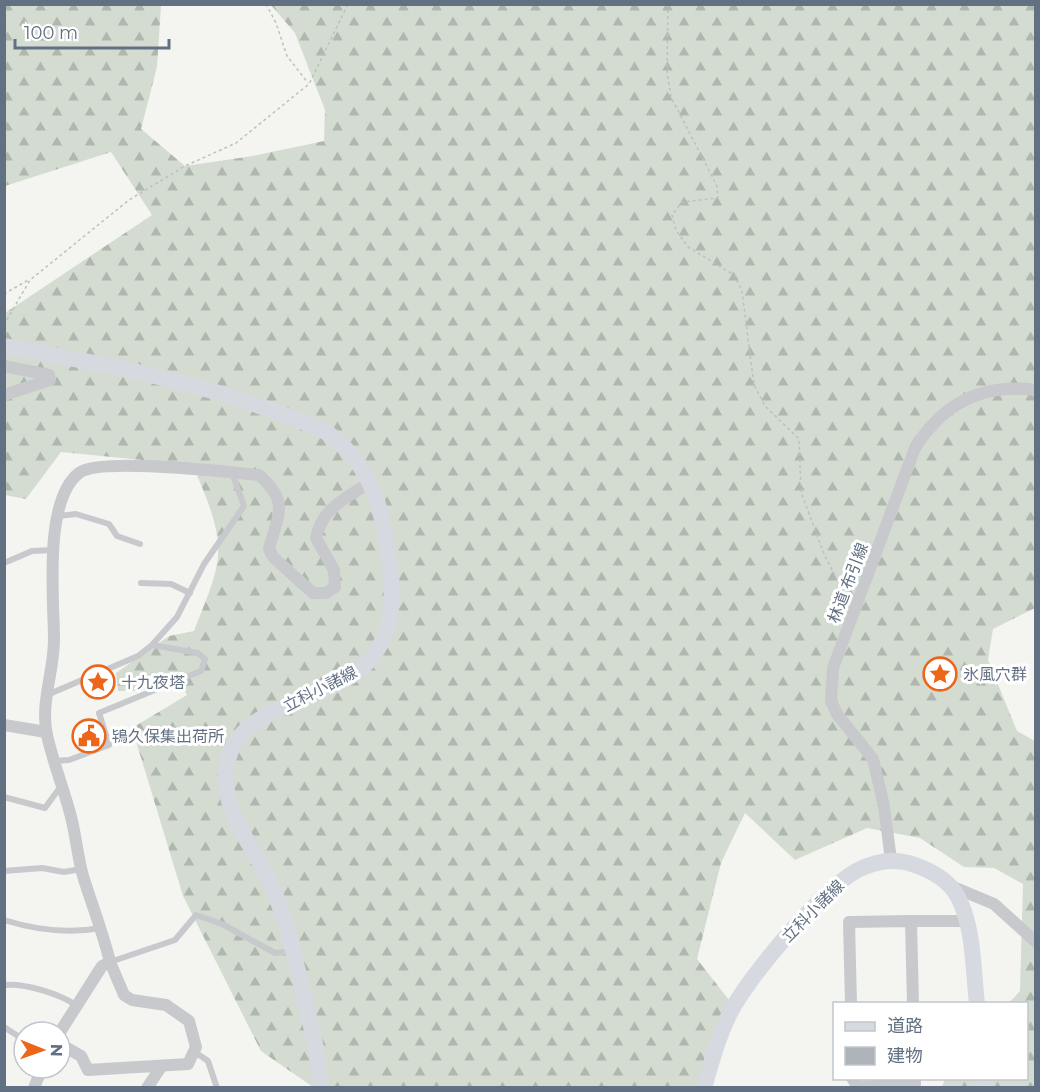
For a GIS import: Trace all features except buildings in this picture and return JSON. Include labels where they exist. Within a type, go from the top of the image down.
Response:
[{"type":"main road","name":"立科小諸線","points":[[4,346],[177,382],[312,424],[340,443],[369,483],[380,504],[391,571],[389,627],[382,646],[356,674],[265,716],[250,726],[239,737],[226,767],[229,801],[270,882],[288,924],[315,1044],[319,1088]]},
{"type":"main road","name":"立科小諸線","points":[[704,1088],[714,1051],[730,1013],[771,954],[844,879],[872,864],[891,860]]},
{"type":"main road","points":[[891,860],[912,863],[931,871],[951,886],[958,896],[966,921],[977,1002]]},
{"type":"street","points":[[4,366],[49,375],[50,380],[4,395]]},
{"type":"street","name":"林道 布引線","points":[[891,860],[884,806],[873,759],[837,714],[831,701],[833,668],[915,448],[927,429],[957,402],[999,388],[1035,390]]},
{"type":"street","points":[[72,1051],[81,1056],[88,1070],[188,1064],[195,1052],[189,1020],[166,1005],[132,1000],[124,995],[110,963],[102,928],[82,869],[70,813],[46,732],[46,696],[54,641],[51,584],[53,550],[59,516],[69,485],[80,472],[95,467],[122,464],[259,475],[275,489],[280,507],[269,549],[279,563],[313,593],[326,593],[335,587],[334,570],[316,538],[319,523],[333,507],[369,483]]},
{"type":"street","points":[[4,725],[46,732]]},
{"type":"street","points":[[951,886],[994,904],[1035,942]]},
{"type":"street","points":[[911,921],[913,1002]]},
{"type":"street","points":[[851,1002],[849,922],[966,921]]},
{"type":"street","points":[[68,1020],[102,966],[110,963]]},
{"type":"street","points":[[147,1088],[161,1067]]},
{"type":"street","points":[[853,1080],[858,1087],[891,1087],[915,1084],[915,1080]]},
{"type":"lane","points":[[46,696],[138,656],[152,645],[177,617],[204,564],[244,506],[232,473]]},
{"type":"lane","points":[[59,516],[76,514],[109,524],[117,536],[140,544]]},
{"type":"lane","points":[[4,563],[32,550],[53,550]]},
{"type":"lane","points":[[141,583],[171,584],[190,593]]},
{"type":"lane","points":[[54,761],[69,760],[109,745],[99,713],[201,671],[204,666],[205,659],[198,653],[152,645]]},
{"type":"lane","points":[[4,796],[45,808],[61,786]]},
{"type":"lane","points":[[4,871],[33,868],[64,872],[82,869]]},
{"type":"lane","points":[[110,963],[175,940],[196,915],[222,924],[275,953],[294,951]]},
{"type":"lane","points":[[4,920],[53,930],[83,932],[102,928]]},
{"type":"lane","points":[[4,985],[16,985],[68,1000],[77,1006]]},
{"type":"lane","points":[[195,1052],[208,1060],[217,1088]]},
{"type":"path","points":[[266,4],[276,23],[287,56],[309,84]]},
{"type":"path","points":[[4,294],[33,278],[129,200],[185,166],[236,143],[309,84],[348,4]]},
{"type":"path","points":[[668,4],[667,72],[671,97],[717,186],[718,198],[682,202],[672,215],[676,230],[688,247],[734,276],[742,291],[754,386],[765,406],[799,439],[801,492],[824,554],[854,613]]},
{"type":"path","points":[[4,326],[33,278]]},
{"type":"green space","points":[[5,5],[161,5],[157,67],[141,129],[185,166],[253,156],[324,141],[325,110],[295,33],[271,5],[1035,5],[1035,608],[993,629],[988,660],[1017,731],[1035,741],[1035,1087],[942,1087],[945,1080],[1028,1080],[1028,1002],[1010,1002],[1020,991],[1023,884],[994,868],[964,867],[920,838],[867,828],[795,860],[745,813],[721,863],[697,959],[729,1000],[698,1087],[313,1087],[261,1051],[183,896],[132,728],[187,695],[175,674],[139,691],[118,691],[116,673],[169,636],[194,631],[212,583],[217,564],[218,543],[210,509],[193,465],[61,452],[26,499],[5,495],[5,313],[152,215],[111,152],[5,186]]},
{"type":"place","name":"氷風穴群","points":[[940,674]]},
{"type":"place","name":"十九夜塔","points":[[98,682]]},
{"type":"place","name":"鴇久保集出荷所","points":[[89,736]]}]
